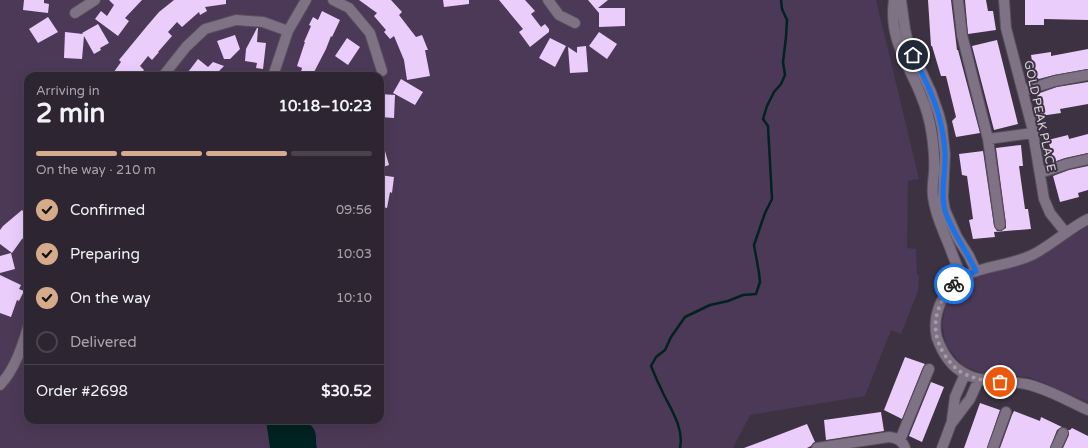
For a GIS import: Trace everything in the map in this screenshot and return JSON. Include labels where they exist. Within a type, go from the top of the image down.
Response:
[{"type":"street","points":[[75,13],[96,0]]},
{"type":"street","points":[[274,72],[288,31],[306,0]]},
{"type":"street","points":[[333,0],[349,8],[370,33],[382,71]]},
{"type":"street","points":[[548,0],[559,15],[575,23]]},
{"type":"street","points":[[894,0],[892,9],[893,23],[900,51],[916,85],[930,125],[934,160],[933,185],[935,207],[942,230],[962,277]]},
{"type":"street","points":[[901,0],[908,43],[931,92],[942,127],[945,154],[943,198],[945,210],[957,237],[969,256],[976,271]]},
{"type":"street","points":[[958,0],[962,35],[988,139],[1000,225]]},
{"type":"street","name":"GOLD PEAK PLACE","points":[[1004,0],[1006,28],[1033,133],[1044,199],[1050,213],[1066,233]]},
{"type":"street","points":[[166,72],[186,47],[205,29],[236,20],[262,22],[288,31]]},
{"type":"street","points":[[1023,91],[1055,81],[1088,75]]},
{"type":"street","points":[[988,139],[1033,133]]},
{"type":"street","points":[[1040,173],[1088,159]]},
{"type":"street","points":[[1088,219],[1030,255],[1006,264],[976,271],[962,277],[954,283],[944,297],[938,310],[935,325],[936,334],[944,353],[952,364],[965,374],[979,379],[1026,384],[1088,410]]},
{"type":"street","points":[[0,385],[7,378],[24,340]]},
{"type":"street","points":[[817,448],[889,437],[896,438],[903,444],[929,369]]},
{"type":"street","points":[[942,448],[951,424],[955,397],[965,374]]},
{"type":"street","points":[[951,424],[970,399],[979,379]]},
{"type":"street","points":[[992,448],[1006,412]]},
{"type":"street","points":[[1056,448],[1063,433]]},
{"type":"shaded area","points":[[0,0],[876,0],[919,179],[908,181],[907,248],[916,249],[917,275],[919,275],[918,291],[901,334],[891,330],[865,396],[750,415],[733,448],[0,448]]},
{"type":"shaded area","points":[[1088,226],[1088,402],[1029,377],[987,375],[962,365],[946,345],[942,324],[947,301],[958,286],[978,276],[1034,259]]},
{"type":"shaded area","points":[[267,424],[308,424],[315,432],[317,448],[270,448]]},
{"type":"building","points":[[24,0],[44,0],[44,3],[49,4],[48,13],[23,10]]},
{"type":"building","points":[[109,0],[142,0],[125,18],[129,21],[118,36],[95,19],[101,11],[107,16],[114,5]]},
{"type":"building","points":[[174,0],[226,0],[226,4],[205,7],[207,11],[200,15],[199,12],[182,27],[177,22],[168,32],[172,36],[159,52],[152,60],[148,56],[140,66],[144,70],[142,72],[114,72],[121,62],[119,60],[159,12]]},
{"type":"building","points":[[359,0],[391,0],[402,12],[399,15],[416,37],[422,35],[428,50],[425,50],[430,76],[407,80],[404,60],[394,36],[390,39],[384,32],[386,30],[374,16],[377,13]]},
{"type":"building","points":[[443,0],[469,0],[469,4],[444,7]]},
{"type":"building","points":[[499,0],[525,0],[535,11],[531,14],[541,27],[545,24],[549,29],[549,32],[530,47],[519,32],[523,29]]},
{"type":"building","points":[[588,0],[608,0],[598,8],[625,8],[625,26],[599,27],[599,13]]},
{"type":"building","points":[[928,0],[951,0],[957,50],[980,133],[956,137],[952,121],[956,117],[946,76],[941,76],[931,46]]},
{"type":"building","points":[[965,0],[986,0],[988,11],[993,11],[996,30],[968,34]]},
{"type":"building","points":[[1025,0],[1088,0],[1088,20],[1044,19],[1044,25],[1025,25]]},
{"type":"building","points":[[322,11],[340,20],[314,72],[301,72],[302,68],[297,66],[304,42],[311,26],[309,25],[313,17],[318,20]]},
{"type":"building","points":[[48,17],[58,32],[38,43],[29,29]]},
{"type":"building","points":[[98,24],[109,43],[100,48],[101,50],[94,54],[84,36],[82,59],[64,58],[65,32],[83,34],[82,33]]},
{"type":"building","points":[[257,28],[257,42],[266,43],[263,69],[256,68],[257,63],[245,61],[246,49]]},
{"type":"building","points":[[599,32],[617,44],[607,59],[589,46]]},
{"type":"building","points":[[235,35],[240,49],[230,59],[224,59],[217,41]]},
{"type":"building","points":[[347,38],[360,47],[348,65],[335,56]]},
{"type":"building","points":[[550,38],[566,46],[555,67],[539,58]]},
{"type":"building","points":[[997,40],[1018,124],[994,130],[972,46]]},
{"type":"building","points":[[586,46],[588,72],[570,73],[568,47],[577,53],[577,47]]},
{"type":"building","points":[[1088,49],[1088,69],[1035,80],[1031,55],[1051,52],[1051,56]]},
{"type":"building","points":[[198,59],[208,67],[213,62],[224,66],[218,72],[188,72]]},
{"type":"building","points":[[401,79],[423,92],[415,105],[393,93]]},
{"type":"building","points":[[1088,82],[1088,104],[1060,109],[1061,113],[1040,116],[1037,94],[1057,87]]},
{"type":"building","points":[[384,94],[395,95],[394,118],[384,117]]},
{"type":"building","points":[[1088,134],[1088,153],[1054,162],[1048,140],[1068,135],[1069,139]]},
{"type":"building","points":[[1021,145],[1023,166],[1019,166],[1025,209],[1028,209],[1031,229],[994,232],[995,237],[973,239],[969,220],[973,219],[967,176],[962,175],[959,154],[983,151],[994,226],[997,231],[1001,231],[1006,228],[1006,224],[996,148]]},
{"type":"building","points":[[384,151],[389,165],[384,167]]},
{"type":"building","points":[[1088,166],[1088,190],[1078,193],[1079,197],[1060,202],[1053,176],[1069,170]]},
{"type":"building","points":[[384,176],[394,177],[392,193],[390,192],[387,208],[384,207]]},
{"type":"building","points":[[22,210],[24,212],[24,237],[12,253],[0,244],[0,230]]},
{"type":"building","points":[[11,253],[15,269],[0,273],[0,256]]},
{"type":"building","points":[[0,275],[21,285],[19,289],[24,291],[19,301],[17,300],[11,317],[0,313]]},
{"type":"building","points":[[905,357],[925,364],[902,419],[884,410]]},
{"type":"building","points":[[931,382],[944,387],[922,442],[909,436]]},
{"type":"building","points":[[980,403],[1000,410],[987,448],[964,448]]},
{"type":"building","points":[[1014,411],[1040,421],[1041,417],[1062,427],[1057,430],[1050,448],[1000,448]]},
{"type":"building","points":[[881,412],[884,431],[826,440],[824,420]]},
{"type":"building","points":[[807,424],[815,442],[807,448],[744,448]]},
{"type":"building","points":[[1072,428],[1088,436],[1088,448],[1063,448],[1069,435],[1068,430]]},
{"type":"waterway","points":[[680,448],[681,441],[679,427],[651,366],[656,357],[665,350],[671,337],[685,317],[710,305],[728,301],[743,295],[756,294],[760,282],[754,245],[765,213],[772,199],[768,126],[763,119],[767,106],[785,75],[783,62],[787,20],[782,9],[781,0]]},
{"type":"way so far","points":[[954,284],[939,305],[936,315],[936,334],[941,349],[960,372],[981,380],[1000,382]]},
{"type":"route","points":[[913,55],[931,92],[942,127],[945,154],[943,198],[945,210],[957,237],[969,256],[976,271],[962,277],[954,284]]}]
